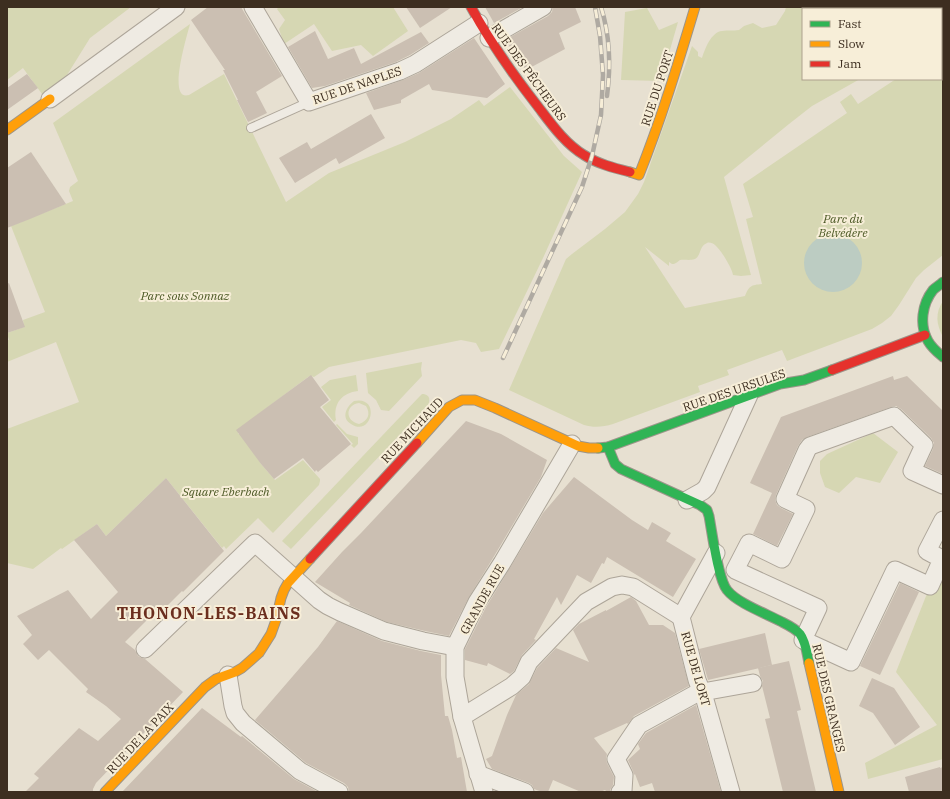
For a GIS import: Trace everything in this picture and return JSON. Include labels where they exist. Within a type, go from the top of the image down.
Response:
[{"type":"street","points":[[7,130],[176,7]]},
{"type":"street","name":"RUE DE NAPLES","points":[[253,7],[309,102],[400,71],[415,64],[479,22]]},
{"type":"street","name":"RUE DES PÊCHEURS","points":[[471,7],[489,38],[520,83],[555,129],[578,150],[596,161],[639,175]]},
{"type":"street","points":[[489,38],[542,7]]},
{"type":"street","name":"RUE DU PORT","points":[[639,175],[661,117],[695,7]]},
{"type":"street","points":[[943,282],[930,294],[924,306],[922,321],[925,335],[931,346],[943,357]]},
{"type":"street","name":"RUE DES URSULES","points":[[572,444],[590,449],[602,449],[780,384],[804,380],[925,335]]},
{"type":"street","points":[[687,500],[707,488],[749,395]]},
{"type":"street","name":"RUE MICHAUD","points":[[228,675],[239,670],[251,661],[266,644],[276,620],[284,590],[297,572],[449,407],[462,400],[475,400],[487,404],[572,444]]},
{"type":"street","points":[[943,485],[912,470],[924,445],[894,416],[810,446],[785,499],[806,509],[782,559],[749,543],[735,570],[818,608],[803,640],[852,662],[895,570],[930,586],[942,559],[927,552],[943,520]]},
{"type":"street","name":"GRANDE RUE","points":[[484,792],[462,717],[455,677],[455,647],[478,602],[572,444]]},
{"type":"street","name":"RUE DES GRANGES","points":[[608,447],[615,464],[621,469],[704,508],[708,512],[723,583],[726,589],[735,598],[797,631],[803,640],[839,792]]},
{"type":"street","points":[[145,649],[255,543],[297,572],[328,606],[369,626],[384,631],[455,647]]},
{"type":"street","name":"RUE DE LORT","points":[[716,553],[680,617],[697,680],[705,700],[731,792]]},
{"type":"street","points":[[462,717],[518,682],[529,662],[586,602],[612,587],[622,585],[633,587],[680,617]]},
{"type":"street","points":[[228,675],[232,706],[235,713],[243,723],[300,772],[339,792]]},
{"type":"street","name":"RUE DE LA PAIX","points":[[105,792],[192,700],[210,683],[222,676],[228,675]]},
{"type":"street","points":[[620,792],[623,790],[624,775],[616,759],[639,726],[697,693],[753,683]]},
{"type":"street","points":[[478,774],[525,792]]},
{"type":"lane","points":[[251,128],[309,102]]},
{"type":"green space","points":[[7,7],[131,7],[90,38],[67,75],[42,94],[23,68],[7,80]]},
{"type":"green space","points":[[279,7],[393,7],[408,31],[373,56],[361,45],[332,51],[314,24],[284,44],[279,29],[285,20],[277,9]]},
{"type":"green space","name":"Parc du Belvédère","points":[[786,7],[876,7],[802,8],[802,80],[858,80],[812,106],[724,177],[751,275],[733,275],[731,268],[723,255],[715,245],[711,243],[707,243],[703,246],[697,258],[680,260],[673,264],[669,262],[669,266],[645,247],[685,308],[745,296],[751,287],[762,284],[746,219],[753,217],[743,184],[847,113],[840,102],[851,94],[858,104],[894,80],[942,80],[943,47],[943,255],[916,278],[891,316],[872,329],[787,361],[782,350],[727,370],[729,375],[698,386],[700,392],[613,424],[598,427],[584,425],[509,390],[566,259],[625,212],[638,194],[644,182],[692,46],[698,52],[698,56],[702,58],[709,42],[718,32],[739,30],[744,26],[753,23],[762,28],[776,25]]},
{"type":"green space","points":[[647,8],[659,30],[678,22],[661,81],[621,80],[625,12]]},
{"type":"green space","name":"Parc sous Sonnaz","points":[[190,24],[180,66],[179,88],[182,94],[189,95],[224,74],[286,202],[329,173],[405,142],[451,119],[479,100],[484,106],[510,87],[564,156],[582,172],[543,258],[499,349],[481,352],[476,343],[461,340],[329,367],[314,377],[308,377],[240,428],[238,434],[242,431],[261,464],[275,480],[303,460],[320,479],[319,485],[273,533],[258,518],[226,549],[224,546],[222,548],[166,478],[106,536],[97,524],[33,569],[7,563],[7,429],[79,402],[56,342],[7,362],[7,340],[9,340],[7,333],[24,327],[23,320],[45,312],[11,226],[73,201],[69,191],[70,187],[78,181],[53,123]]},
{"type":"green space","points":[[943,301],[943,337],[937,319],[940,305]]},
{"type":"green space","points":[[422,362],[422,376],[389,411],[381,410],[376,400],[368,393],[366,373]]},
{"type":"green space","points":[[356,375],[358,391],[347,394],[340,400],[337,404],[335,414],[336,420],[334,422],[322,407],[331,400],[321,387],[330,380]]},
{"type":"green space","points":[[422,394],[429,397],[428,405],[291,549],[282,541],[420,396]]},
{"type":"green space","points":[[354,401],[362,401],[368,404],[370,416],[364,425],[358,427],[348,422],[346,419],[346,412],[351,403]],"holes":[[[359,403],[366,406],[368,409],[368,417],[365,421],[359,424],[351,420],[348,413],[354,404]]]},
{"type":"green space","points":[[337,424],[347,434],[358,437],[358,444],[354,448],[351,445],[353,444],[336,425]]},
{"type":"green space","points":[[873,433],[898,452],[880,483],[856,477],[839,493],[825,487],[820,473],[820,461],[827,454]]},
{"type":"green space","points":[[943,571],[943,759],[868,779],[865,763],[937,725],[896,672],[930,586]]},
{"type":"shaded area","points":[[833,234],[844,236],[857,247],[860,252],[862,263],[860,274],[849,287],[844,290],[833,292],[822,290],[809,279],[806,274],[804,263],[806,252],[817,239],[822,236]]},
{"type":"building","points":[[208,7],[241,7],[282,76],[256,92],[267,113],[248,122],[223,70],[225,70],[191,20]]},
{"type":"building","points":[[406,7],[452,7],[420,28]]},
{"type":"building","points":[[485,7],[523,7],[494,23]]},
{"type":"building","points":[[553,7],[575,7],[581,22],[559,33],[565,49],[526,70],[505,40],[548,16],[552,12]]},
{"type":"building","points":[[315,31],[328,59],[354,48],[361,64],[421,32],[429,43],[396,62],[325,86],[312,88],[288,47]]},
{"type":"building","points":[[474,38],[505,84],[487,98],[432,90],[429,84],[401,100],[401,103],[374,110],[366,93],[419,73]]},
{"type":"building","points":[[27,74],[38,88],[7,110],[7,88]]},
{"type":"building","points":[[371,114],[385,138],[339,164],[336,158],[295,183],[279,158],[307,142],[311,149]]},
{"type":"building","points":[[31,152],[66,204],[7,228],[7,168]]},
{"type":"building","points":[[9,283],[25,327],[7,333],[7,284]]},
{"type":"building","points":[[311,375],[329,400],[320,407],[351,444],[318,472],[316,470],[315,472],[303,458],[274,479],[236,430]]},
{"type":"building","points":[[893,376],[894,380],[907,376],[943,411],[943,474],[925,466],[933,449],[934,443],[931,438],[901,409],[896,406],[891,407],[802,440],[776,495],[775,500],[777,505],[793,514],[777,546],[753,534],[772,493],[750,483],[781,417]]},
{"type":"building","points":[[466,421],[501,434],[547,460],[541,477],[469,597],[449,636],[387,622],[349,605],[350,603],[315,582],[342,552]]},
{"type":"building","points":[[574,477],[648,530],[652,522],[671,533],[666,541],[696,559],[673,597],[607,557],[591,583],[577,575],[561,605],[557,597],[534,639],[536,640],[522,655],[514,671],[510,674],[488,663],[487,666],[465,660],[465,649],[486,607],[543,513]]},
{"type":"building","points":[[166,478],[224,551],[183,592],[182,591],[164,609],[161,606],[125,642],[135,650],[138,656],[145,659],[183,692],[96,783],[93,792],[25,792],[39,778],[34,774],[79,728],[98,741],[121,719],[86,692],[88,689],[49,650],[38,660],[23,644],[32,635],[17,616],[68,590],[91,619],[118,592],[74,540],[97,524],[106,536]]},
{"type":"building","points":[[900,583],[919,592],[880,675],[860,666]]},
{"type":"building","points":[[631,597],[636,601],[649,625],[663,625],[675,633],[689,686],[634,716],[628,724],[627,723],[594,738],[607,754],[607,763],[614,777],[610,792],[605,790],[600,792],[581,792],[553,780],[548,792],[542,792],[534,789],[529,783],[492,769],[486,759],[492,756],[516,695],[529,684],[537,668],[556,648],[589,662],[573,630],[579,624]]},
{"type":"building","points":[[337,621],[382,641],[441,655],[441,675],[445,716],[448,716],[452,730],[457,758],[461,757],[467,792],[349,792],[348,787],[344,783],[306,763],[255,720],[318,647]]},
{"type":"building","points":[[765,633],[772,665],[708,680],[699,649]]},
{"type":"building","points":[[789,661],[801,710],[797,711],[816,792],[783,792],[765,719],[770,718],[762,686],[763,681],[758,668]]},
{"type":"building","points":[[872,678],[894,688],[920,727],[895,745],[873,713],[859,706]]},
{"type":"building","points":[[696,705],[721,792],[655,792],[652,783],[640,787],[628,760],[640,749],[638,744],[646,733]]},
{"type":"building","points":[[202,708],[241,737],[242,736],[294,779],[318,792],[122,792]]},
{"type":"building","points":[[943,767],[943,792],[909,792],[905,777]]},
{"type":"railway","points":[[503,358],[582,187],[592,156],[601,115],[603,75],[600,36],[595,7]]},
{"type":"railway","points":[[601,7],[609,51],[607,96]]},
{"type":"traffic: fast","points":[[943,282],[933,290],[929,296],[923,315],[923,328],[925,335],[933,348],[943,357]]},
{"type":"traffic: fast","points":[[598,448],[608,447],[780,384],[804,380],[832,370]]},
{"type":"traffic: fast","points":[[608,447],[615,464],[621,469],[700,505],[707,510],[718,566],[727,590],[745,604],[787,624],[798,632],[805,644],[809,663]]},
{"type":"traffic: slow","points":[[630,172],[639,175],[662,113],[695,7]]},
{"type":"traffic: slow","points":[[7,130],[50,99]]},
{"type":"traffic: slow","points":[[417,443],[449,407],[462,400],[475,400],[578,446],[598,448]]},
{"type":"traffic: slow","points":[[105,792],[205,687],[216,679],[242,668],[259,653],[271,634],[284,590],[288,583],[310,559]]},
{"type":"traffic: slow","points":[[809,663],[839,792]]},
{"type":"traffic: jam","points":[[471,7],[510,69],[558,132],[577,150],[589,158],[630,172]]},
{"type":"traffic: jam","points":[[832,370],[925,335]]},
{"type":"traffic: jam","points":[[310,559],[417,443]]},
{"type":"district","name":"THONON-LES-BAINS","points":[[209,613]]},
{"type":"park label","name":"Square Eberbach","points":[[226,491]]}]
